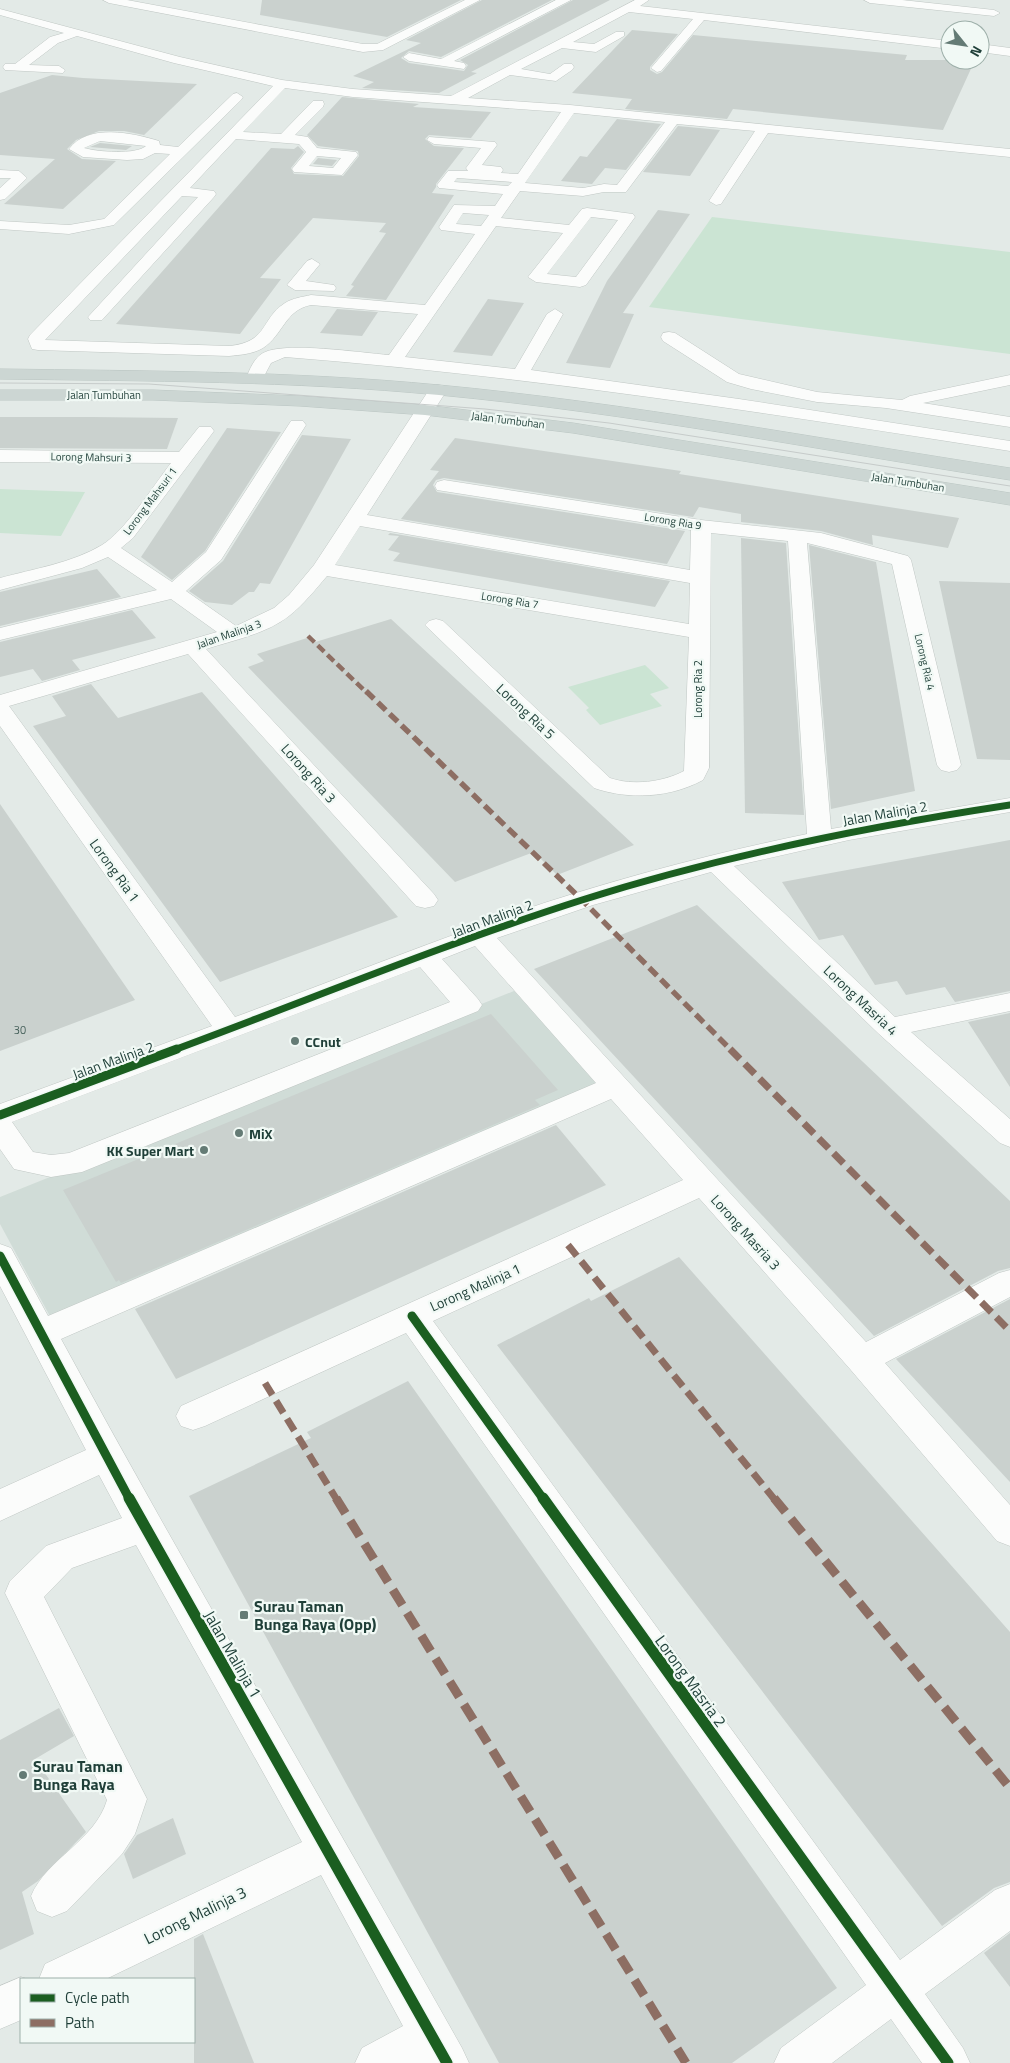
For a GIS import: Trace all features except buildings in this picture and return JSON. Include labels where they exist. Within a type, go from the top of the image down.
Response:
[{"type":"main road","name":"Jalan Tumbuhan","points":[[0,374],[255,378],[438,390],[569,405],[1010,474]]},
{"type":"main road","points":[[164,377],[147,384],[146,387],[150,390],[176,392],[184,396]]},
{"type":"main road","points":[[277,379],[321,388],[322,392],[300,401]]},
{"type":"main road","name":"Jalan Tumbuhan","points":[[0,394],[184,396],[300,401],[425,410],[573,428],[1007,498]]},
{"type":"main road","points":[[472,394],[456,400],[454,405],[460,409],[496,418]]},
{"type":"street","points":[[109,0],[363,48],[379,47],[474,0]]},
{"type":"street","points":[[442,63],[565,0]]},
{"type":"street","points":[[454,100],[643,0]]},
{"type":"street","points":[[870,0],[994,13],[988,20]]},
{"type":"street","points":[[627,8],[940,44]]},
{"type":"street","points":[[0,12],[178,60],[282,84],[353,93],[570,109],[1010,153]]},
{"type":"street","points":[[768,24],[780,15]]},
{"type":"street","points":[[657,68],[701,17]]},
{"type":"street","points":[[901,29],[940,33]]},
{"type":"street","points":[[18,67],[54,40],[75,33]]},
{"type":"street","points":[[560,44],[596,48],[620,34]]},
{"type":"street","points":[[111,42],[135,37],[163,43]]},
{"type":"street","points":[[990,48],[1007,48]]},
{"type":"street","points":[[178,60],[201,51]]},
{"type":"street","points":[[409,57],[468,67]]},
{"type":"street","points":[[0,66],[59,70]]},
{"type":"street","points":[[486,70],[552,78],[568,67]]},
{"type":"street","points":[[282,84],[36,339],[38,345],[229,351],[247,349],[260,343],[289,306],[298,301],[433,305]]},
{"type":"street","points":[[0,225],[72,230],[92,228],[109,222],[237,96]]},
{"type":"street","points":[[468,113],[476,101]]},
{"type":"street","points":[[285,138],[318,104]]},
{"type":"street","points":[[395,359],[570,109]]},
{"type":"street","points":[[434,140],[490,145],[473,168],[518,182],[583,192],[604,188],[621,189],[674,119]]},
{"type":"street","points":[[716,201],[764,128]]},
{"type":"street","points":[[233,134],[303,140],[313,152]]},
{"type":"street","points":[[152,149],[181,152]]},
{"type":"street","points":[[168,164],[202,166]]},
{"type":"street","points":[[0,174],[14,174],[20,178],[0,196]]},
{"type":"street","points":[[96,317],[209,194],[178,191]]},
{"type":"street","points":[[587,212],[628,217],[580,282],[536,277],[573,230],[587,212]]},
{"type":"street","points":[[491,221],[573,230]]},
{"type":"street","points":[[0,240],[66,245]]},
{"type":"street","points":[[103,248],[122,249]]},
{"type":"street","points":[[312,264],[295,285],[433,305]]},
{"type":"street","points":[[520,374],[556,314]]},
{"type":"street","points":[[669,337],[733,378],[757,386],[817,397],[886,404],[1010,422]]},
{"type":"street","points":[[255,378],[264,360],[272,354],[285,352],[395,359],[520,374],[808,414],[1010,446]]},
{"type":"street","points":[[886,404],[911,401],[1010,380]]},
{"type":"street","name":"Jalan Malinja 3","points":[[0,702],[233,634],[260,624],[280,612],[296,599],[322,569],[438,390]]},
{"type":"street","points":[[808,414],[817,397]]},
{"type":"street","points":[[0,634],[173,592],[214,556],[297,425]]},
{"type":"street","name":"Lorong Mahsuri 1","points":[[0,584],[75,564],[109,550],[126,534],[205,432]]},
{"type":"street","name":"Lorong Mahsuri 3","points":[[0,456],[183,458]]},
{"type":"street","name":"Lorong Ria 9","points":[[444,486],[701,526],[821,539],[901,560]]},
{"type":"street","points":[[355,519],[699,578]]},
{"type":"street","name":"Lorong Ria 2","points":[[621,789],[641,788],[686,780],[697,772],[701,526]]},
{"type":"street","points":[[797,536],[820,838]]},
{"type":"street","points":[[109,550],[233,634]]},
{"type":"street","name":"Lorong Ria 4","points":[[901,560],[949,765]]},
{"type":"street","name":"Lorong Ria 7","points":[[322,569],[698,632]]},
{"type":"street","name":"Lorong Ria 5","points":[[436,625],[602,783],[621,789]]},
{"type":"street","name":"Lorong Ria 3","points":[[193,646],[425,900]]},
{"type":"street","name":"Lorong Ria 1","points":[[0,710],[230,1030]]},
{"type":"street","name":"Jalan Malinja 2","points":[[0,1115],[480,935],[582,900],[715,862],[820,838],[948,814],[1010,806]]},
{"type":"street","name":"Lorong Masria 4","points":[[715,862],[889,1027],[1010,1136]]},
{"type":"street","name":"Lorong Masria 3","points":[[480,935],[862,1360],[1010,1530]]},
{"type":"street","points":[[0,1126],[24,1161],[51,1166],[72,1164],[468,1005],[425,956]]},
{"type":"street","points":[[889,1027],[1010,1002]]},
{"type":"street","points":[[42,1333],[615,1086]]},
{"type":"street","name":"Lorong Malinja 1","points":[[193,1416],[702,1184]]},
{"type":"street","name":"Jalan Malinja 1","points":[[0,1256],[144,1526],[329,1850],[439,2049]]},
{"type":"street","points":[[862,1360],[1010,1282]]},
{"type":"street","name":"Lorong Masria 2","points":[[412,1316],[948,2063]]},
{"type":"street","points":[[0,1506],[106,1456]]},
{"type":"street","points":[[52,1896],[108,1840],[121,1820],[127,1800],[22,1593],[59,1556],[144,1526]]},
{"type":"street","name":"Lorong Malinja 3","points":[[62,1978],[329,1850]]},
{"type":"street","points":[[796,2063],[1010,1905]]},
{"type":"street","points":[[0,2008],[20,1998]]},
{"type":"street","points":[[378,2063],[439,2049]]},
{"type":"shaded area","points":[[514,991],[599,1084],[52,1320],[0,1224],[0,1197]]},
{"type":"green space","points":[[712,217],[1010,252],[1010,354],[649,307]]},
{"type":"green space","points":[[0,489],[85,492],[61,536],[0,533]]},
{"type":"green space","points":[[645,665],[669,688],[650,694],[662,706],[600,725],[586,710],[589,708],[568,687]]},
{"type":"tram line","points":[[0,383],[149,384],[485,409],[609,423],[1010,486]]},
{"type":"marked path","points":[[308,636],[582,900],[1010,1331]]},
{"type":"marked path","points":[[568,1245],[1010,1788]]},
{"type":"marked path","points":[[265,1383],[686,2063]]},
{"type":"cycle path","points":[[0,1115],[491,931],[584,899],[689,869],[849,832],[1010,805]]},
{"type":"cycle path","points":[[0,1256],[144,1526],[329,1850],[447,2063]]},
{"type":"cycle path","points":[[412,1316],[948,2063]]},
{"type":"place","name":"CCnut","points":[[295,1041]]},
{"type":"place","name":"MiX","points":[[239,1133]]},
{"type":"place","name":"KK Super Mart","points":[[204,1150]]},
{"type":"place","name":"Surau Taman Bunga Raya (Opp)","points":[[244,1615]]},
{"type":"place","name":"Surau Taman Bunga Raya","points":[[23,1775]]}]
